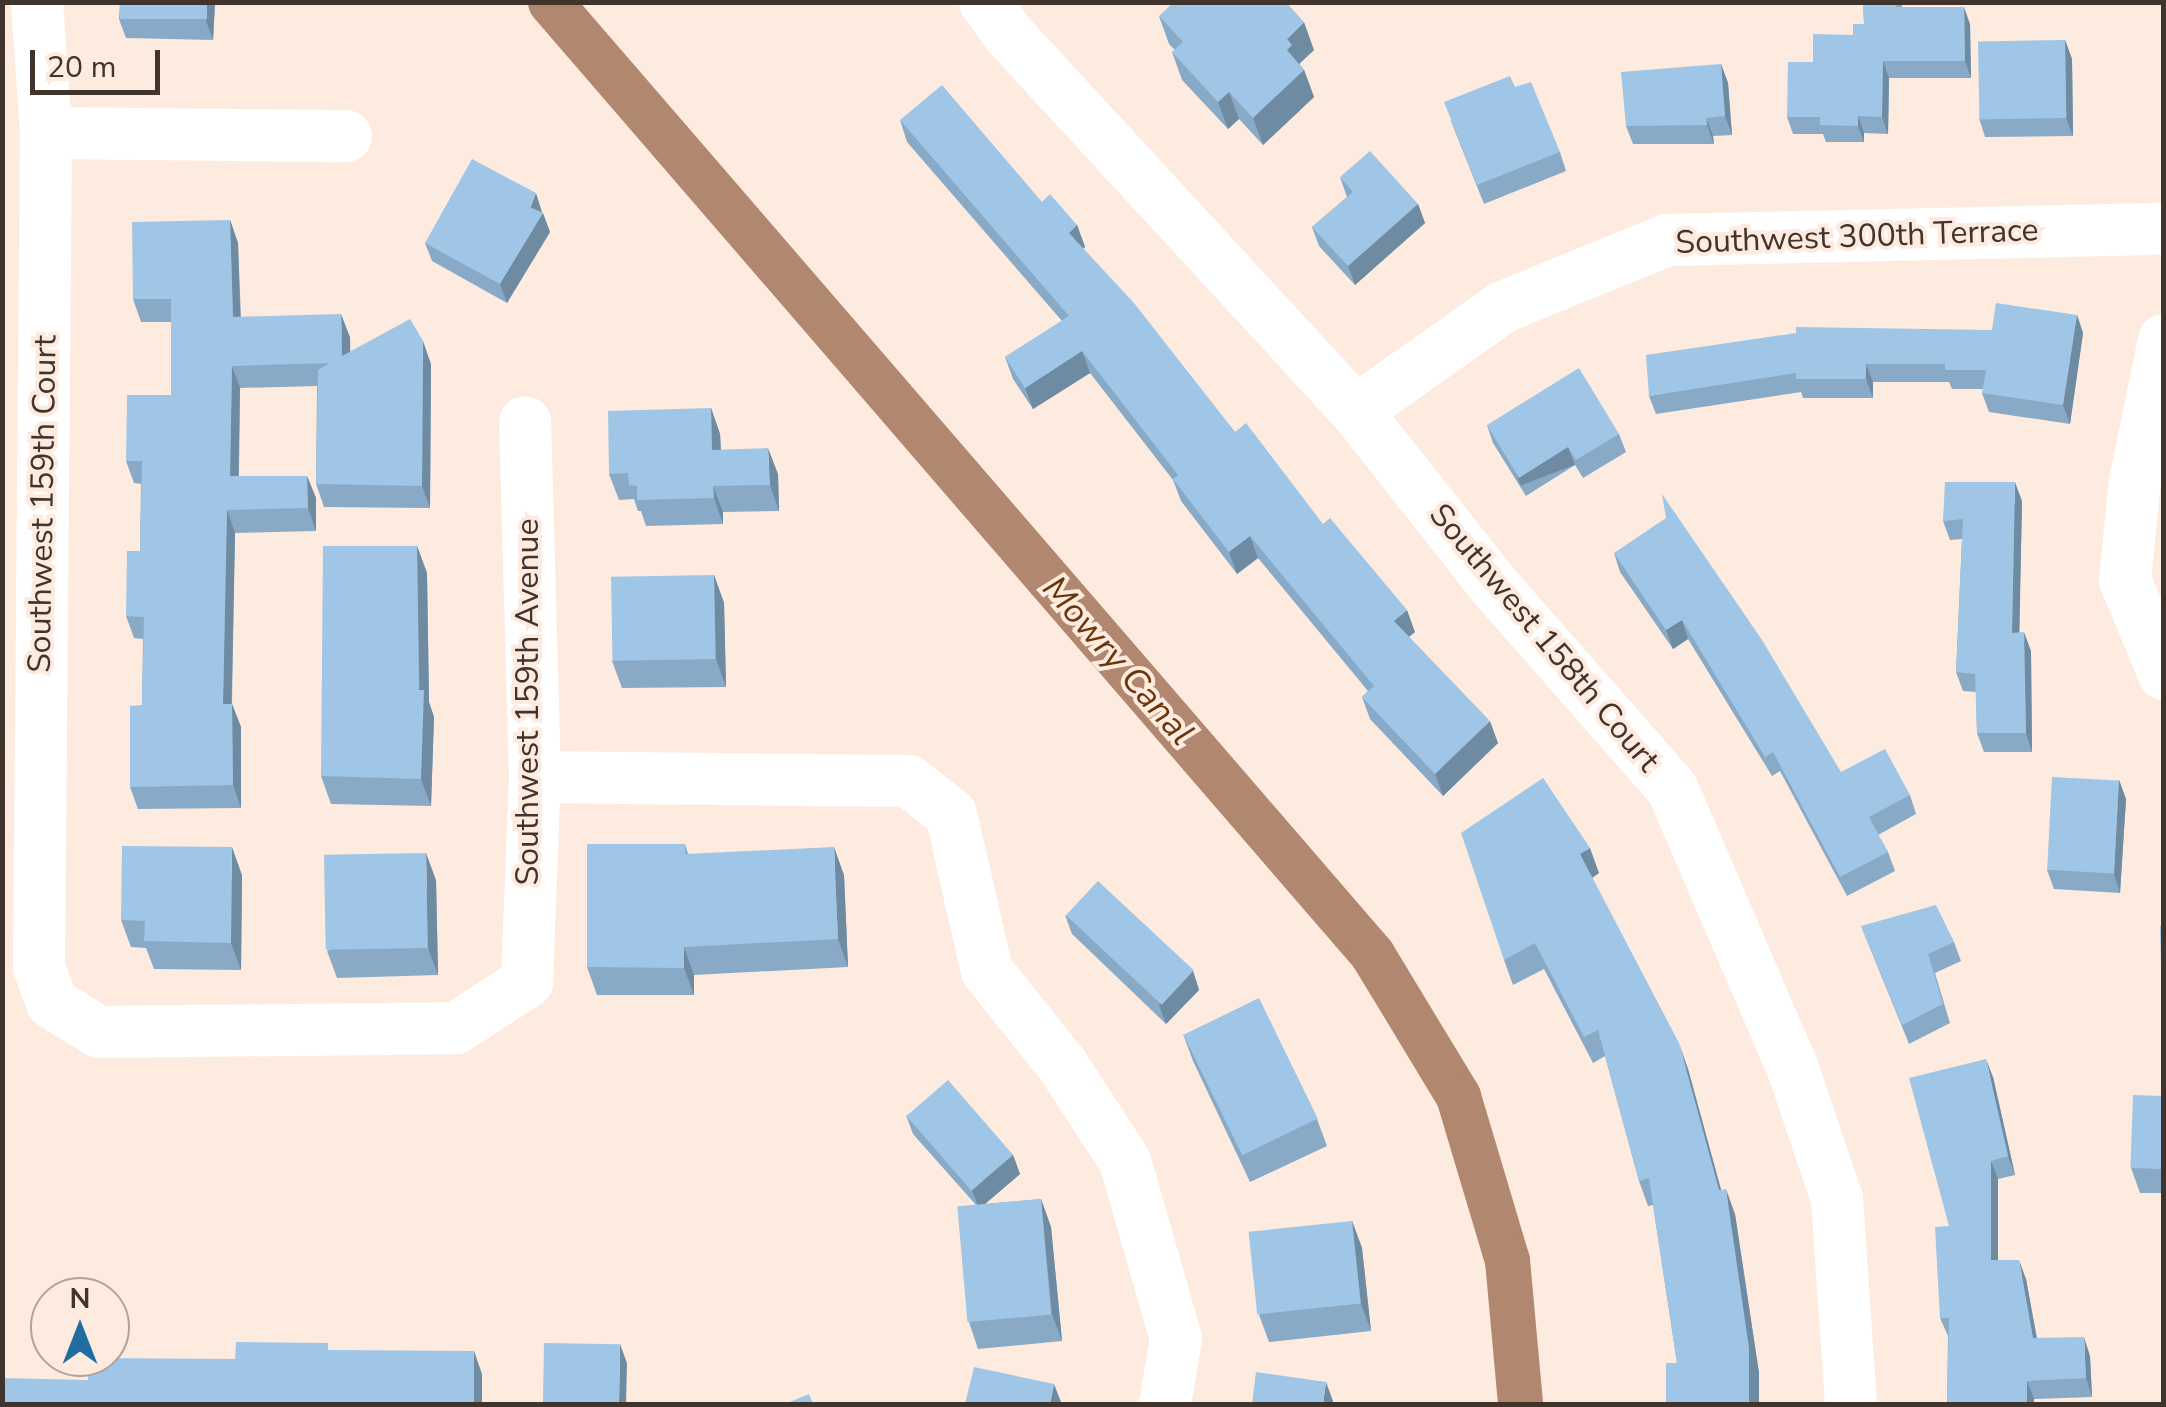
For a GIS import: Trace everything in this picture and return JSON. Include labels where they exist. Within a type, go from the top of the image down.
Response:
[{"type":"street","name":"Southwest 159th Court","points":[[37,2],[46,133],[39,966],[52,1003],[99,1032],[456,1028],[527,982]]},
{"type":"street","name":"Southwest 158th Court","points":[[985,2],[1009,34],[1356,411],[1496,588],[1672,788],[1793,1068],[1837,1199],[1852,1404]]},
{"type":"street","points":[[46,133],[346,136]]},
{"type":"street","name":"Southwest 300th Terrace","points":[[1356,411],[1503,307],[1667,240],[2164,228]]},
{"type":"street","points":[[2164,340],[2135,481],[2125,580],[2164,674]]},
{"type":"street","name":"Southwest 159th Avenue","points":[[525,422],[535,777],[527,982]]},
{"type":"street","points":[[535,777],[910,781],[951,814],[987,971],[1062,1066],[1125,1161],[1176,1338],[1165,1404]]},
{"type":"building","points":[[120,2],[207,2],[207,19],[120,19]]},
{"type":"building","points":[[1174,2],[1286,2],[1304,22],[1287,39],[1292,45],[1287,50],[1304,70],[1253,118],[1229,92],[1218,102],[1172,52],[1183,42],[1159,16]]},
{"type":"building","points":[[1863,2],[1896,2],[1896,7],[1964,7],[1965,61],[1883,61],[1882,117],[1858,116],[1858,126],[1820,125],[1820,117],[1787,117],[1788,62],[1813,62],[1813,34],[1853,35],[1853,24],[1864,24]]},
{"type":"building","points":[[2065,40],[2066,118],[1979,120],[1978,42]]},
{"type":"building","points":[[1721,64],[1725,116],[1706,118],[1707,125],[1626,126],[1621,72]]},
{"type":"building","points":[[1510,76],[1515,87],[1531,82],[1560,152],[1477,185],[1444,102]]},
{"type":"building","points":[[942,85],[1042,202],[1050,194],[1077,225],[1069,233],[1134,303],[1235,432],[1246,423],[1323,524],[1330,518],[1407,610],[1394,621],[1490,721],[1435,774],[1362,697],[1374,686],[1250,536],[1229,552],[1173,479],[1178,475],[1082,351],[1025,388],[1005,357],[1069,316],[900,120]]},
{"type":"building","points":[[1370,151],[1418,204],[1348,266],[1312,227],[1353,192],[1340,177]]},
{"type":"building","points":[[472,159],[536,193],[530,207],[543,213],[500,284],[425,243]]},
{"type":"building","points":[[230,220],[233,317],[341,314],[342,356],[410,319],[423,341],[422,486],[316,484],[318,370],[330,363],[232,366],[230,476],[307,476],[308,508],[227,510],[223,704],[232,704],[233,785],[130,787],[130,706],[142,705],[144,617],[126,616],[127,551],[140,551],[142,461],[126,461],[127,395],[171,395],[171,299],[133,299],[132,222]]},
{"type":"building","points":[[1996,303],[2077,315],[2063,405],[1982,393],[1986,370],[1945,370],[1945,364],[1866,364],[1866,379],[1796,379],[1796,373],[1649,396],[1646,355],[1796,333],[1796,327],[1992,330]]},
{"type":"building","points":[[1579,368],[1619,434],[1576,460],[1568,447],[1519,478],[1487,425]]},
{"type":"building","points":[[711,408],[712,450],[768,448],[770,485],[713,486],[714,498],[637,500],[637,486],[629,485],[628,473],[609,474],[608,411]]},
{"type":"building","points":[[1945,482],[2015,482],[2012,633],[2024,632],[2026,733],[1977,733],[1975,674],[1956,672],[1963,519],[1943,521]]},
{"type":"building","points":[[1662,494],[1762,640],[1841,772],[1885,749],[1910,795],[1869,817],[1888,852],[1840,877],[1773,752],[1765,757],[1682,620],[1666,630],[1614,553],[1666,518]]},
{"type":"building","points":[[323,546],[417,546],[419,690],[424,690],[421,779],[321,776]]},
{"type":"building","points":[[714,575],[715,659],[612,661],[611,577]]},
{"type":"building","points":[[2052,777],[2119,781],[2114,873],[2047,870]]},
{"type":"building","points":[[1543,778],[1590,848],[1580,854],[1679,1043],[1719,1190],[1726,1189],[1749,1348],[1749,1404],[1666,1404],[1666,1363],[1677,1363],[1649,1178],[1639,1181],[1598,1030],[1584,1037],[1535,943],[1504,960],[1461,833]]},
{"type":"building","points":[[587,844],[685,844],[685,854],[834,847],[838,939],[684,947],[684,968],[587,967]]},
{"type":"building","points":[[122,846],[232,847],[231,943],[144,941],[145,921],[121,920]]},
{"type":"building","points":[[426,853],[428,948],[326,950],[324,855]]},
{"type":"building","points":[[1098,881],[1194,970],[1162,1005],[1066,915]]},
{"type":"building","points":[[1936,905],[1954,942],[1928,954],[1943,1004],[1902,1025],[1861,926]]},
{"type":"building","points":[[2160,926],[2164,926],[2164,1089]]},
{"type":"building","points":[[1259,998],[1318,1118],[1242,1155],[1184,1035]]},
{"type":"building","points":[[1986,1059],[2008,1156],[1991,1161],[1991,1260],[2019,1260],[2033,1338],[2084,1337],[2086,1378],[2027,1381],[2027,1404],[1947,1404],[1949,1318],[1940,1318],[1935,1227],[1949,1226],[1909,1078]]},
{"type":"building","points":[[948,1080],[1013,1155],[971,1191],[906,1116]]},
{"type":"building","points":[[2133,1095],[2164,1096],[2161,1169],[2130,1168]]},
{"type":"building","points":[[1041,1199],[1051,1315],[967,1322],[957,1206]]},
{"type":"building","points":[[1352,1221],[1361,1304],[1257,1314],[1249,1232]]},
{"type":"building","points":[[236,1342],[328,1343],[328,1350],[474,1351],[474,1404],[2,1404],[2,1378],[130,1377],[130,1358],[235,1359]]},
{"type":"building","points":[[544,1343],[620,1344],[619,1404],[543,1404]]},
{"type":"building","points":[[974,1367],[1054,1384],[1050,1404],[965,1404]]},
{"type":"building","points":[[1256,1372],[1326,1382],[1323,1404],[1252,1404]]},
{"type":"building","points":[[809,1394],[813,1404],[785,1404]]},
{"type":"waterway","name":"Mowry Canal","points":[[550,2],[1372,954],[1458,1096],[1507,1260],[1520,1404]]}]
